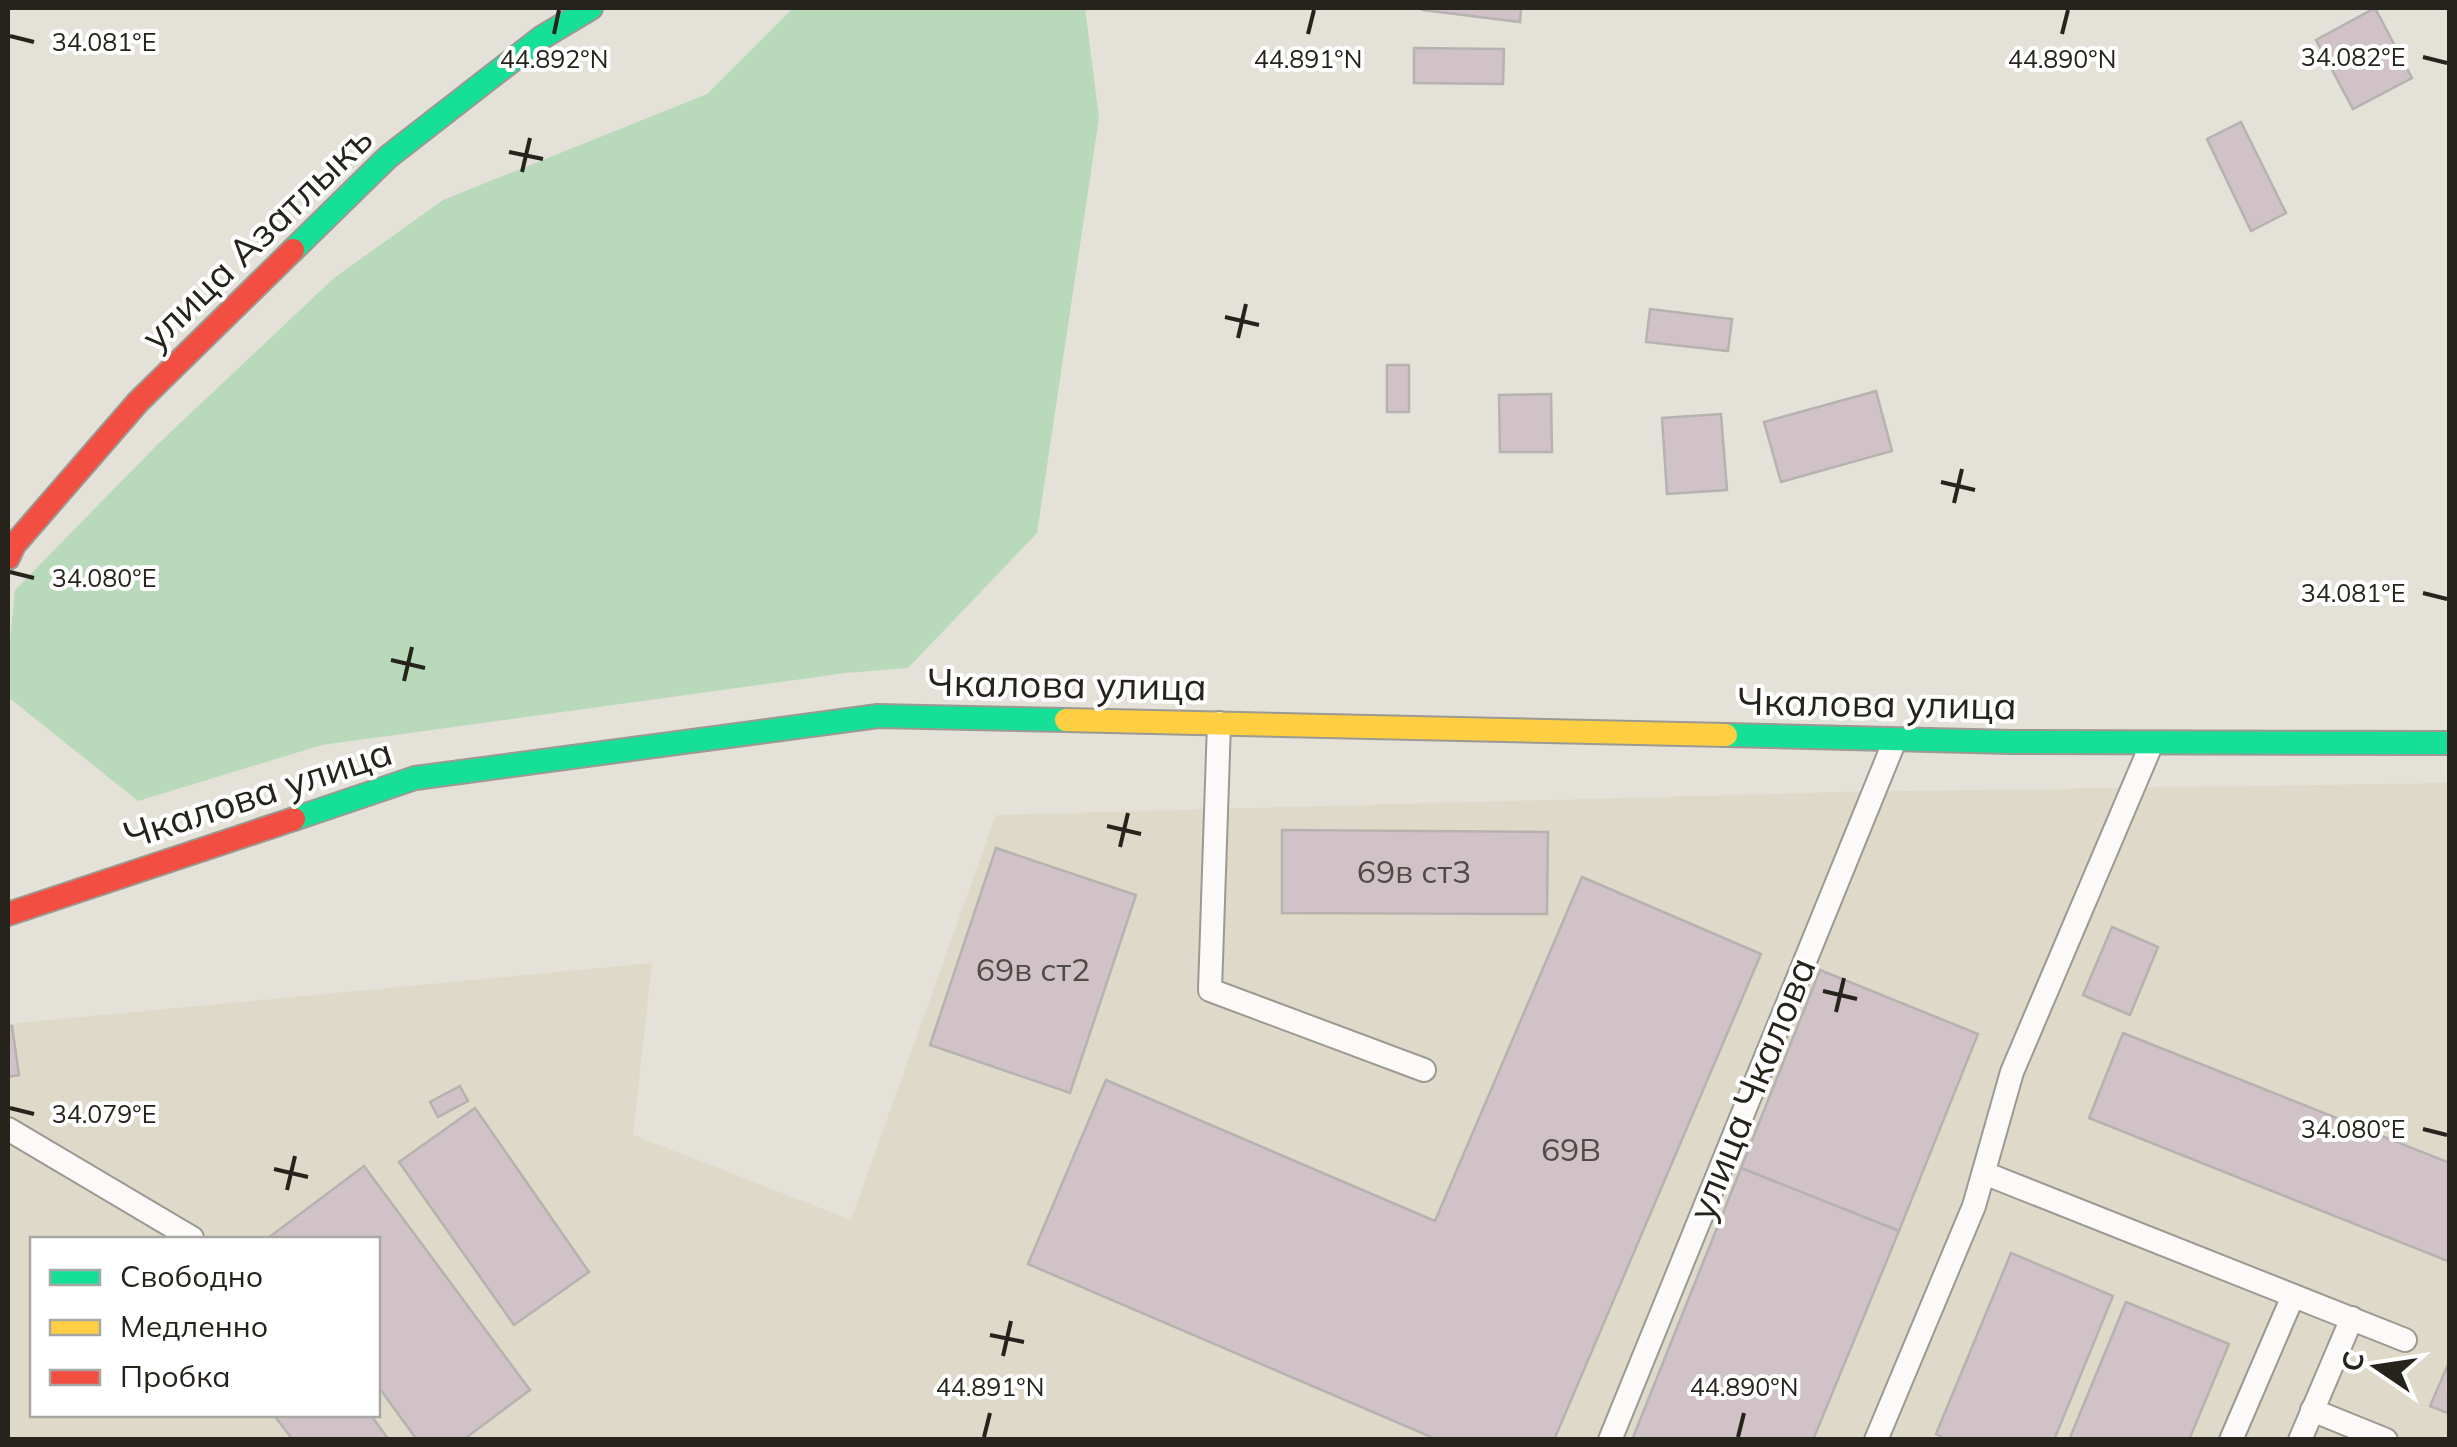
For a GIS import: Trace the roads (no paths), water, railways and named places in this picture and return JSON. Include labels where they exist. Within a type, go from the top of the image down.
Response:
[{"type":"street","name":"улица Азатлыкъ","points":[[8,558],[14,545],[138,402],[388,157],[541,38],[591,8]]},
{"type":"street","name":"Чкалова улица","points":[[8,914],[415,778],[878,716],[1896,740],[2450,744]]},
{"type":"lane","points":[[1219,723],[1210,990],[1424,1070]]},
{"type":"lane","name":"улица Чкалова","points":[[1610,1440],[1896,740]]},
{"type":"lane","points":[[1876,1440],[1974,1206],[2012,1072],[2152,742]]},
{"type":"lane","points":[[8,1129],[190,1237]]},
{"type":"lane","points":[[1984,1173],[2404,1340]]},
{"type":"lane","points":[[2231,1440],[2293,1296]]},
{"type":"lane","points":[[2300,1440],[2352,1318]]},
{"type":"lane","points":[[2312,1410],[2386,1440]]}]
